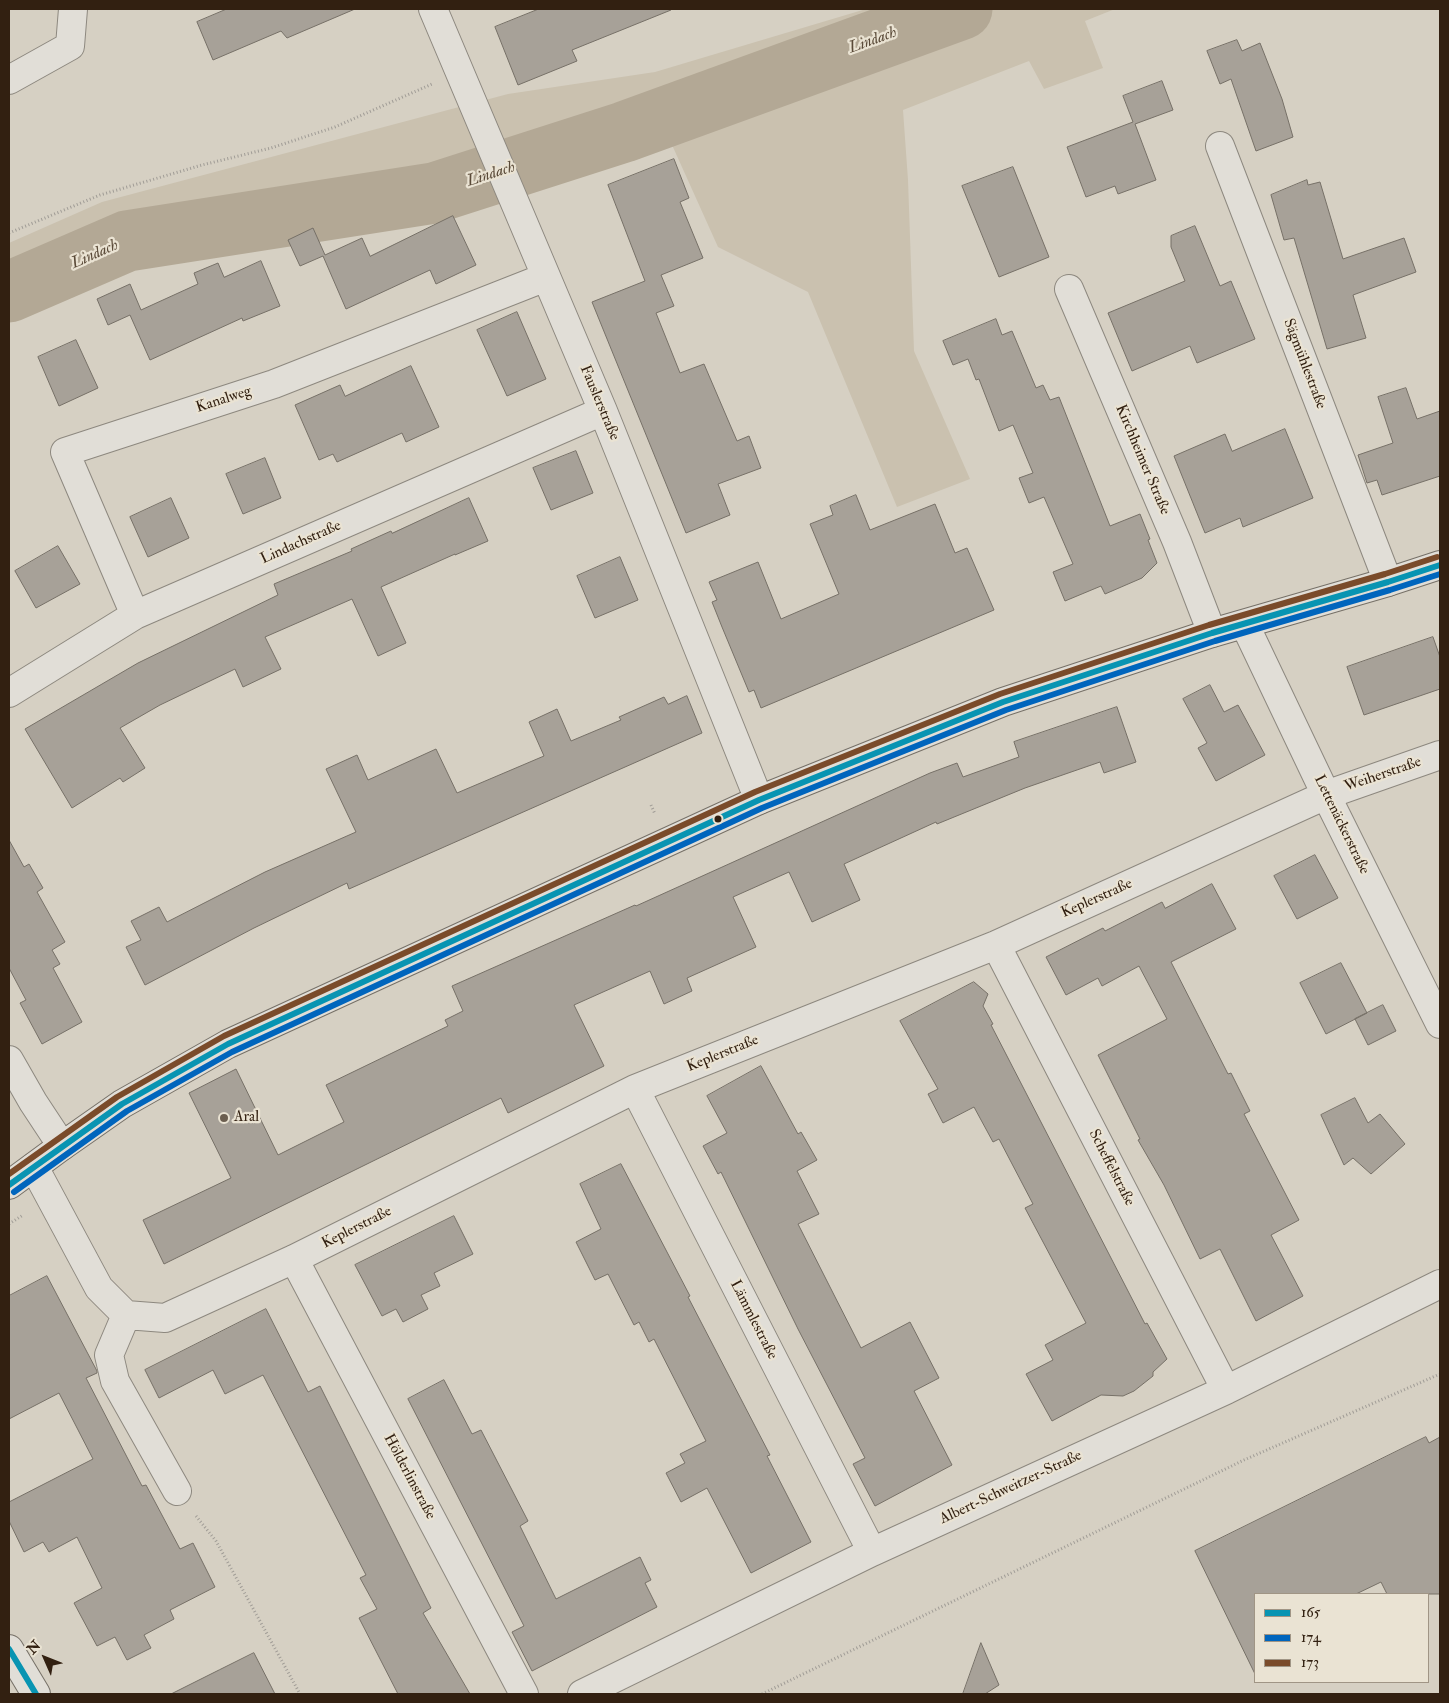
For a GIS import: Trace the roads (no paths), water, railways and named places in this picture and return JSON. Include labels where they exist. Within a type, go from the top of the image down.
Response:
[{"type":"street","points":[[9,80],[70,46],[73,9]]},
{"type":"street","name":"Fauslerstraße","points":[[433,9],[603,411],[759,800]]},
{"type":"street","name":"Sägmühlestraße","points":[[1220,146],[1388,582]]},
{"type":"street","name":"Kanalweg","points":[[135,615],[65,452],[274,384],[546,277]]},
{"type":"street","name":"Kirchheimer Straße","points":[[1069,289],[1177,542],[1212,633]]},
{"type":"street","name":"Lindachstraße","points":[[9,693],[135,615],[603,411]]},
{"type":"street","points":[[9,1185],[122,1104],[228,1044],[759,800],[1003,702],[1212,633],[1245,625],[1440,565]]},
{"type":"street","name":"Lettenäckerstraße","points":[[1245,625],[1326,795],[1440,1024]]},
{"type":"street","name":"Weiherstraße","points":[[1326,795],[1440,755]]},
{"type":"street","name":"Keplerstraße","points":[[126,1315],[165,1318],[294,1259],[635,1089],[996,945],[1326,795]]},
{"type":"street","name":"Scheffelstraße","points":[[996,945],[1226,1390]]},
{"type":"street","points":[[9,1060],[33,1102],[62,1146]]},
{"type":"street","name":"Lämmlestraße","points":[[635,1089],[872,1552]]},
{"type":"street","points":[[34,1167],[100,1288],[126,1315],[109,1356],[115,1382],[176,1491]]},
{"type":"street","name":"Hölderlinstraße","points":[[294,1259],[524,1694]]},
{"type":"street","name":"Albert-Schweitzer-Straße","points":[[582,1694],[872,1552],[1226,1390],[1440,1284]]},
{"type":"street","points":[[9,1649],[36,1694]]},
{"type":"waterway","name":"Lindach","points":[[9,292],[127,241],[434,193],[624,132],[962,9]]},
{"type":"place","name":"Aral","points":[[224,1118]]}]
